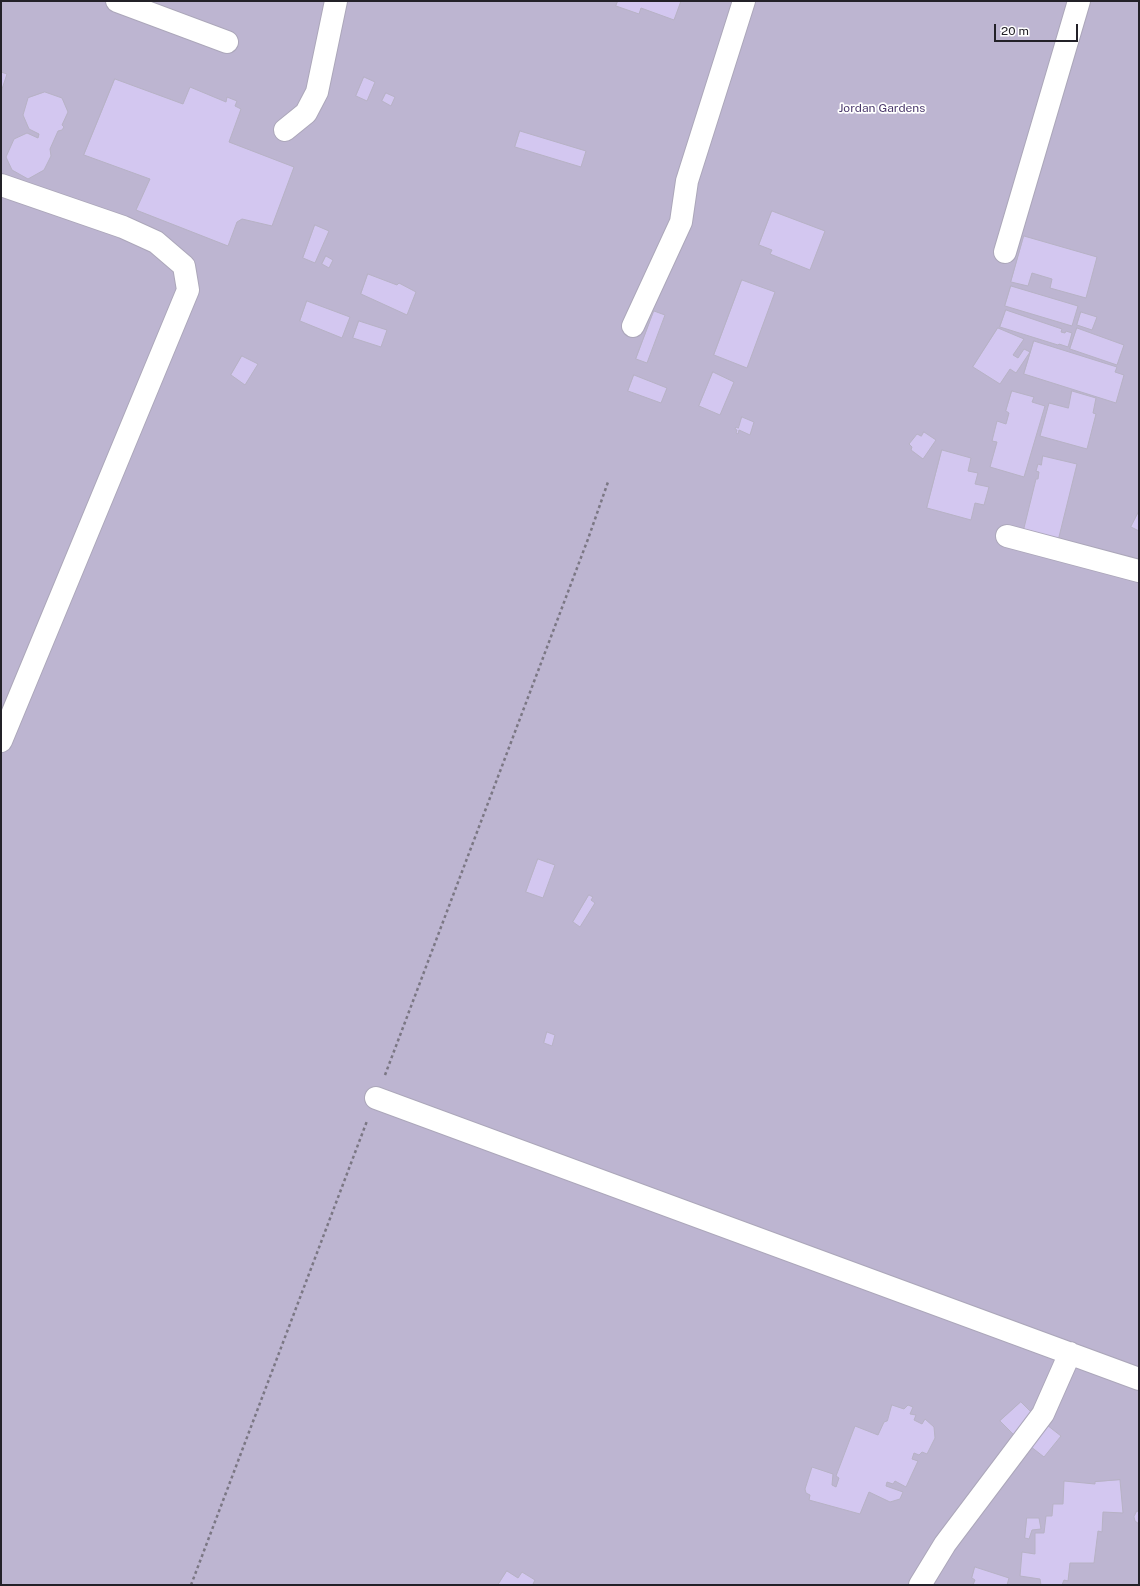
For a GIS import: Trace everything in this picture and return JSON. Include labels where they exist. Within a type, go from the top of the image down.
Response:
[{"type":"street","points":[[117,1],[227,42]]},
{"type":"street","points":[[286,130],[306,113],[317,92],[336,1]]},
{"type":"street","points":[[633,326],[681,222],[687,181],[744,1]]},
{"type":"street","points":[[1005,252],[1079,1]]},
{"type":"street","points":[[1,185],[123,227],[156,242],[184,266],[188,290],[1,741]]},
{"type":"street","points":[[1007,536],[1139,571]]},
{"type":"street","points":[[376,1098],[1139,1379]]},
{"type":"street","points":[[920,1585],[945,1544],[1043,1414],[1070,1353]]},
{"type":"path","points":[[191,1585],[608,482]]},
{"type":"green space","name":"Jordan Gardens","points":[[1,1],[1139,1],[1139,1585],[1,1585]]},
{"type":"building","points":[[618,1],[681,1],[674,20],[641,8],[639,14],[616,6]]},
{"type":"building","points":[[1,72],[7,74],[1,92]]},
{"type":"building","points":[[364,77],[375,82],[367,101],[356,96]]},
{"type":"building","points":[[115,79],[183,104],[190,87],[226,102],[227,97],[237,101],[235,106],[241,109],[229,142],[294,167],[272,226],[242,219],[237,222],[228,246],[136,210],[150,179],[84,155]]},
{"type":"building","points":[[45,92],[62,98],[68,112],[62,125],[64,127],[62,130],[58,131],[50,149],[51,156],[44,170],[28,179],[12,170],[6,157],[14,139],[27,133],[38,138],[39,134],[29,129],[23,115],[28,98]]},
{"type":"building","points":[[386,93],[395,97],[391,106],[382,101]]},
{"type":"building","points":[[520,131],[586,151],[581,167],[515,147]]},
{"type":"building","points":[[772,211],[825,231],[810,270],[770,254],[772,250],[759,245]]},
{"type":"building","points":[[315,225],[329,231],[315,263],[303,258]]},
{"type":"building","points":[[1024,236],[1097,257],[1086,298],[1050,288],[1052,279],[1032,273],[1028,286],[1011,282]]},
{"type":"building","points":[[326,256],[333,260],[329,268],[322,264]]},
{"type":"building","points":[[368,274],[397,285],[399,283],[416,292],[407,315],[361,294]]},
{"type":"building","points":[[742,280],[775,292],[747,368],[714,355]]},
{"type":"building","points":[[1011,286],[1078,306],[1072,326],[1005,306]]},
{"type":"building","points":[[307,301],[350,317],[342,338],[300,321]]},
{"type":"building","points":[[1006,310],[1062,329],[1061,332],[1065,333],[1066,331],[1072,333],[1068,347],[1000,327]]},
{"type":"building","points":[[654,311],[665,315],[647,363],[636,359]]},
{"type":"building","points":[[1081,312],[1097,317],[1092,330],[1077,325]]},
{"type":"building","points":[[359,321],[387,330],[381,347],[353,338]]},
{"type":"building","points":[[998,328],[1024,339],[1013,355],[1018,358],[1024,349],[1030,352],[1016,373],[1010,369],[1000,384],[973,367]]},
{"type":"building","points":[[1077,328],[1124,345],[1117,365],[1070,349]]},
{"type":"building","points":[[1034,341],[1117,367],[1115,372],[1124,375],[1116,403],[1024,374]]},
{"type":"building","points":[[242,356],[258,364],[245,385],[231,375]]},
{"type":"building","points":[[713,372],[734,382],[720,415],[699,406]]},
{"type":"building","points":[[634,375],[667,388],[661,403],[628,391]]},
{"type":"building","points":[[1012,391],[1034,397],[1032,402],[1045,406],[1024,477],[990,467],[997,442],[992,441],[997,421],[1006,424],[1009,413],[1006,411]]},
{"type":"building","points":[[1072,391],[1096,398],[1093,413],[1096,414],[1087,449],[1040,436],[1049,403],[1068,408]]},
{"type":"building","points":[[742,417],[754,422],[750,435],[739,430],[738,434],[736,433],[737,430],[735,429],[736,427],[738,428]]},
{"type":"building","points":[[924,432],[936,440],[923,459],[911,450],[912,447],[909,444],[917,434],[921,436]]},
{"type":"building","points":[[942,450],[971,458],[968,471],[978,473],[975,484],[989,487],[984,505],[975,503],[971,520],[927,508]]},
{"type":"building","points":[[1043,456],[1077,464],[1057,545],[1022,536],[1036,479],[1038,479],[1039,472],[1036,471],[1038,464],[1041,465]]},
{"type":"building","points":[[1139,511],[1139,531],[1131,527]]},
{"type":"building","points":[[538,859],[555,865],[543,898],[526,892]]},
{"type":"building","points":[[589,895],[593,897],[591,900],[595,903],[580,927],[573,922]]},
{"type":"building","points":[[547,1032],[555,1035],[552,1046],[544,1043]]},
{"type":"building","points":[[1021,1402],[1033,1414],[1017,1438],[1000,1421]]},
{"type":"building","points":[[892,1405],[904,1409],[908,1405],[913,1407],[910,1414],[916,1415],[914,1420],[922,1424],[925,1419],[934,1427],[935,1438],[927,1454],[922,1452],[919,1455],[914,1453],[912,1459],[918,1461],[906,1487],[895,1481],[893,1484],[887,1482],[886,1486],[903,1492],[900,1499],[890,1502],[869,1492],[860,1514],[809,1500],[810,1495],[806,1493],[805,1489],[812,1467],[833,1474],[832,1485],[836,1487],[839,1478],[836,1476],[855,1426],[878,1435],[884,1422],[887,1421]]},
{"type":"building","points":[[1047,1425],[1061,1436],[1044,1457],[1030,1446]]},
{"type":"building","points":[[1120,1480],[1123,1513],[1103,1512],[1102,1532],[1098,1531],[1094,1563],[1070,1563],[1068,1581],[1064,1580],[1062,1585],[1041,1585],[1040,1579],[1020,1576],[1022,1552],[1035,1554],[1035,1533],[1044,1533],[1046,1516],[1052,1516],[1053,1504],[1063,1504],[1064,1481],[1095,1484],[1095,1482]]},
{"type":"building","points":[[1137,1511],[1139,1512],[1139,1524],[1135,1521],[1134,1517]]},
{"type":"building","points":[[1027,1518],[1039,1518],[1041,1529],[1032,1530],[1029,1539],[1025,1538]]},
{"type":"building","points":[[975,1567],[1009,1578],[1007,1585],[973,1585],[975,1580],[972,1578]]},
{"type":"building","points":[[507,1571],[518,1578],[522,1572],[535,1580],[533,1584],[535,1585],[498,1585]]}]
